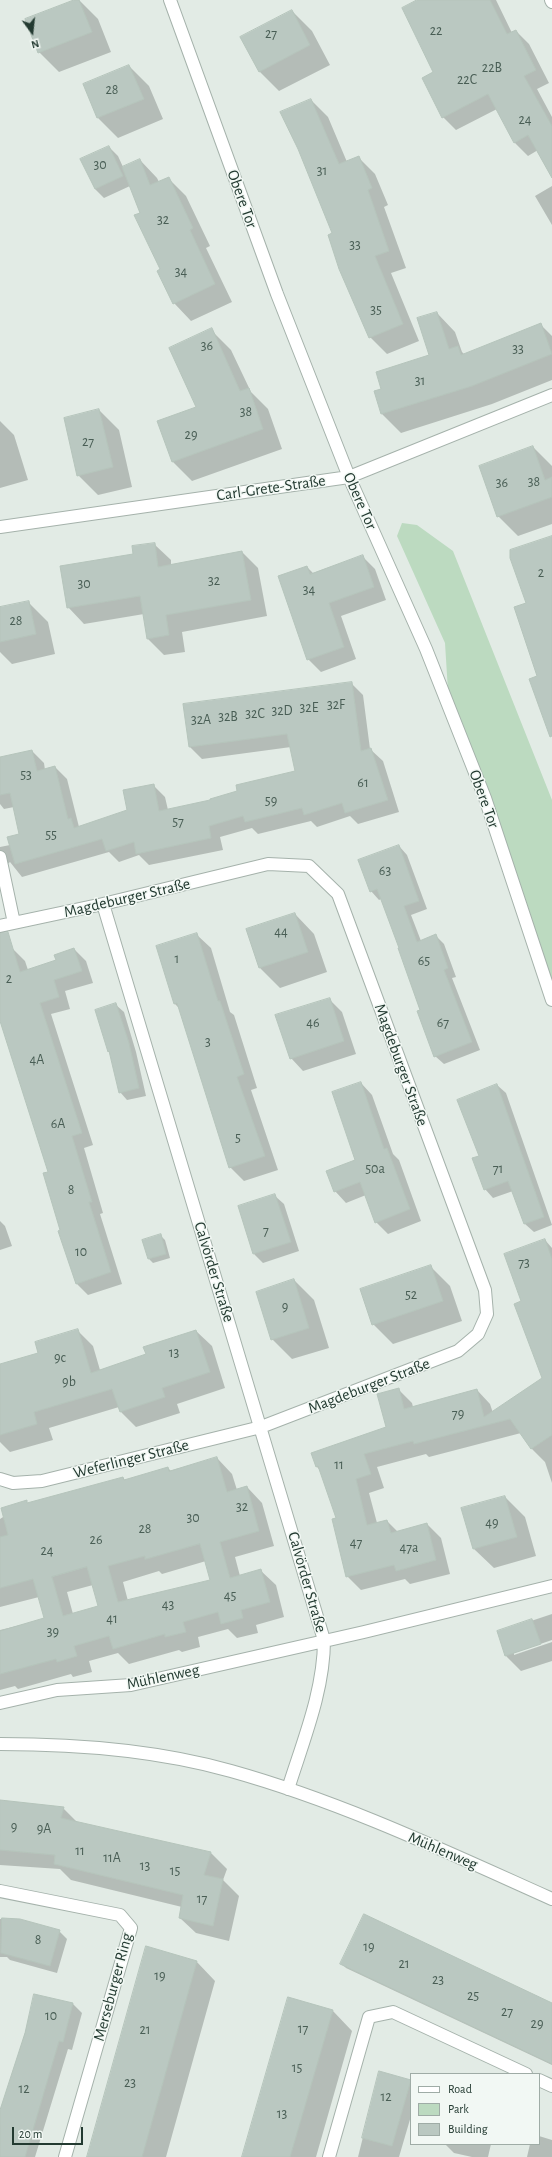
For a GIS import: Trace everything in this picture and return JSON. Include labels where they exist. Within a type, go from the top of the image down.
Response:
[{"type":"street","name":"Obere Tor","points":[[170,0],[277,294],[349,477],[426,649],[485,798],[552,1000]]},
{"type":"street","name":"Carl-Grete-Straße","points":[[0,527],[349,477],[552,394]]},
{"type":"street","points":[[0,857],[14,923]]},
{"type":"street","name":"Magdeburger Straße","points":[[0,926],[103,904],[268,864],[309,866],[338,894],[484,1290],[488,1314],[478,1334],[458,1351],[261,1427]]},
{"type":"street","name":"Calvörder Straße","points":[[103,904],[324,1640]]},
{"type":"street","name":"Weferlinger Straße","points":[[0,1479],[13,1483],[42,1481],[261,1427]]},
{"type":"street","name":"Mühlenweg","points":[[0,1703],[56,1690],[132,1685],[364,1632],[552,1586]]},
{"type":"street","points":[[288,1789],[320,1682],[324,1659],[324,1640]]},
{"type":"street","name":"Mühlenweg","points":[[0,1744],[45,1744],[92,1748],[163,1757],[230,1771],[288,1789],[347,1810],[442,1849],[552,1898]]},
{"type":"street","name":"Merseburger Ring","points":[[0,1891],[120,1914],[131,1928],[65,2157]]},
{"type":"street","points":[[329,2157],[369,2017],[393,2012],[524,2073]]},
{"type":"street","points":[[540,2080],[552,2086]]},
{"type":"green space","points":[[402,523],[417,525],[453,551],[552,800],[552,1000],[449,707],[445,643],[397,536]]},
{"type":"building","points":[[74,0],[79,0],[92,32],[38,53],[25,19]]},
{"type":"building","points":[[417,0],[490,0],[507,34],[516,30],[536,70],[524,76],[552,126],[552,178],[528,135],[514,143],[488,94],[442,118],[422,78],[433,72],[402,8]]},
{"type":"building","points":[[292,10],[310,45],[259,72],[240,37]]},
{"type":"building","points":[[129,65],[144,99],[97,118],[83,84]]},
{"type":"building","points":[[311,99],[339,164],[359,156],[372,188],[368,190],[389,251],[375,256],[403,324],[369,338],[339,269],[328,235],[332,233],[298,149],[280,112]]},
{"type":"building","points":[[109,146],[123,176],[95,189],[80,159]]},
{"type":"building","points":[[140,159],[150,185],[169,177],[193,228],[190,230],[215,284],[173,304],[157,271],[160,269],[134,215],[140,213],[122,167]]},
{"type":"building","points":[[437,312],[449,349],[458,346],[461,355],[541,323],[552,354],[472,386],[381,414],[374,391],[381,389],[376,372],[429,355],[417,318]]},
{"type":"building","points":[[212,328],[240,391],[249,388],[263,429],[172,462],[157,421],[196,407],[169,348]]},
{"type":"building","points":[[99,409],[113,467],[77,476],[64,418]]},
{"type":"building","points":[[533,446],[545,480],[552,477],[552,497],[497,517],[479,466]]},
{"type":"building","points":[[552,536],[552,736],[550,737],[529,679],[537,676],[514,607],[526,603],[510,558],[510,550]]},
{"type":"building","points":[[155,543],[158,567],[242,551],[251,600],[166,615],[169,635],[147,639],[140,596],[67,608],[60,566],[133,554],[132,546]]},
{"type":"building","points":[[363,555],[374,587],[329,603],[344,647],[307,660],[278,576],[307,566],[310,574]]},
{"type":"building","points":[[29,601],[36,634],[0,642],[0,607]]},
{"type":"building","points":[[352,682],[361,751],[371,748],[388,800],[345,813],[342,803],[304,815],[302,808],[245,822],[243,816],[209,826],[211,838],[136,854],[134,842],[106,851],[102,839],[15,864],[7,837],[19,834],[10,793],[0,795],[0,757],[32,750],[37,771],[55,766],[68,819],[71,818],[74,828],[127,810],[123,790],[154,784],[159,811],[210,800],[237,791],[236,785],[295,771],[287,734],[189,747],[183,704]]},
{"type":"building","points":[[399,845],[419,901],[404,906],[417,942],[436,934],[448,968],[444,970],[472,1042],[434,1057],[417,1011],[420,1010],[399,948],[377,889],[370,892],[358,860]]},
{"type":"building","points":[[295,913],[308,952],[259,968],[246,929]]},
{"type":"building","points":[[8,932],[20,972],[56,960],[54,955],[74,948],[82,971],[54,980],[59,997],[40,1003],[82,1133],[72,1136],[92,1202],[89,1202],[111,1272],[76,1284],[58,1231],[60,1230],[43,1173],[48,1172],[0,1021],[0,933]]},
{"type":"building","points":[[197,933],[218,1001],[220,1001],[244,1074],[237,1077],[265,1156],[229,1168],[177,1003],[174,1004],[156,946]]},
{"type":"building","points":[[330,998],[344,1041],[290,1059],[275,1015]]},
{"type":"building","points":[[116,1003],[129,1043],[139,1088],[119,1093],[109,1051],[108,1052],[95,1010]]},
{"type":"building","points":[[361,1082],[384,1149],[387,1148],[410,1209],[375,1223],[360,1182],[334,1192],[326,1171],[355,1160],[332,1092]]},
{"type":"building","points":[[497,1084],[544,1217],[524,1224],[508,1181],[484,1190],[472,1158],[479,1156],[457,1100]]},
{"type":"building","points":[[275,1194],[291,1242],[253,1254],[238,1206]]},
{"type":"building","points":[[161,1234],[166,1254],[148,1259],[142,1240]]},
{"type":"building","points":[[545,1239],[552,1259],[552,1435],[531,1449],[510,1419],[414,1444],[413,1441],[364,1454],[371,1474],[356,1479],[367,1525],[387,1520],[391,1533],[427,1523],[436,1560],[396,1571],[394,1565],[346,1577],[332,1519],[336,1518],[318,1466],[316,1467],[311,1453],[386,1427],[377,1394],[399,1388],[404,1409],[477,1389],[484,1417],[542,1378],[514,1304],[521,1301],[504,1254]]},
{"type":"building","points":[[431,1265],[443,1301],[372,1325],[360,1289]]},
{"type":"building","points":[[294,1279],[309,1328],[271,1340],[256,1292]]},
{"type":"building","points":[[78,1329],[91,1373],[146,1354],[143,1347],[196,1330],[210,1372],[162,1388],[165,1397],[120,1412],[112,1389],[34,1412],[37,1424],[0,1435],[0,1364],[38,1353],[35,1342]]},
{"type":"building","points":[[217,1457],[227,1492],[247,1486],[259,1531],[220,1542],[230,1578],[261,1569],[270,1602],[241,1610],[243,1618],[221,1624],[218,1612],[183,1622],[186,1632],[165,1637],[165,1634],[113,1649],[109,1636],[74,1646],[77,1656],[57,1662],[56,1659],[0,1674],[0,1631],[44,1618],[33,1579],[0,1588],[0,1537],[8,1535],[1,1508],[27,1500],[27,1503],[123,1477],[124,1480],[168,1467],[169,1471]],"holes":[[[200,1544],[210,1580],[118,1602],[108,1566],[145,1556],[145,1559]],[[87,1567],[98,1606],[63,1616],[52,1577]]]},
{"type":"building","points":[[505,1496],[517,1537],[473,1549],[461,1508]]},
{"type":"building","points":[[532,1619],[541,1644],[505,1656],[497,1631]]},
{"type":"building","points":[[0,1800],[64,1807],[61,1818],[211,1852],[204,1875],[223,1879],[213,1926],[179,1918],[183,1895],[54,1864],[55,1855],[0,1850]]},
{"type":"building","points":[[364,1914],[552,2003],[552,2064],[340,1964]]},
{"type":"building","points":[[2,1918],[20,1919],[60,1930],[50,1966],[1,1953]]},
{"type":"building","points":[[146,1946],[197,1961],[142,2157],[87,2157]]},
{"type":"building","points":[[34,1994],[73,2003],[63,2042],[59,2041],[25,2157],[0,2157],[0,2110],[25,2033]]},
{"type":"building","points":[[288,1997],[333,2010],[290,2157],[242,2157]]},
{"type":"building","points":[[379,2071],[410,2080],[392,2146],[362,2138]]}]
